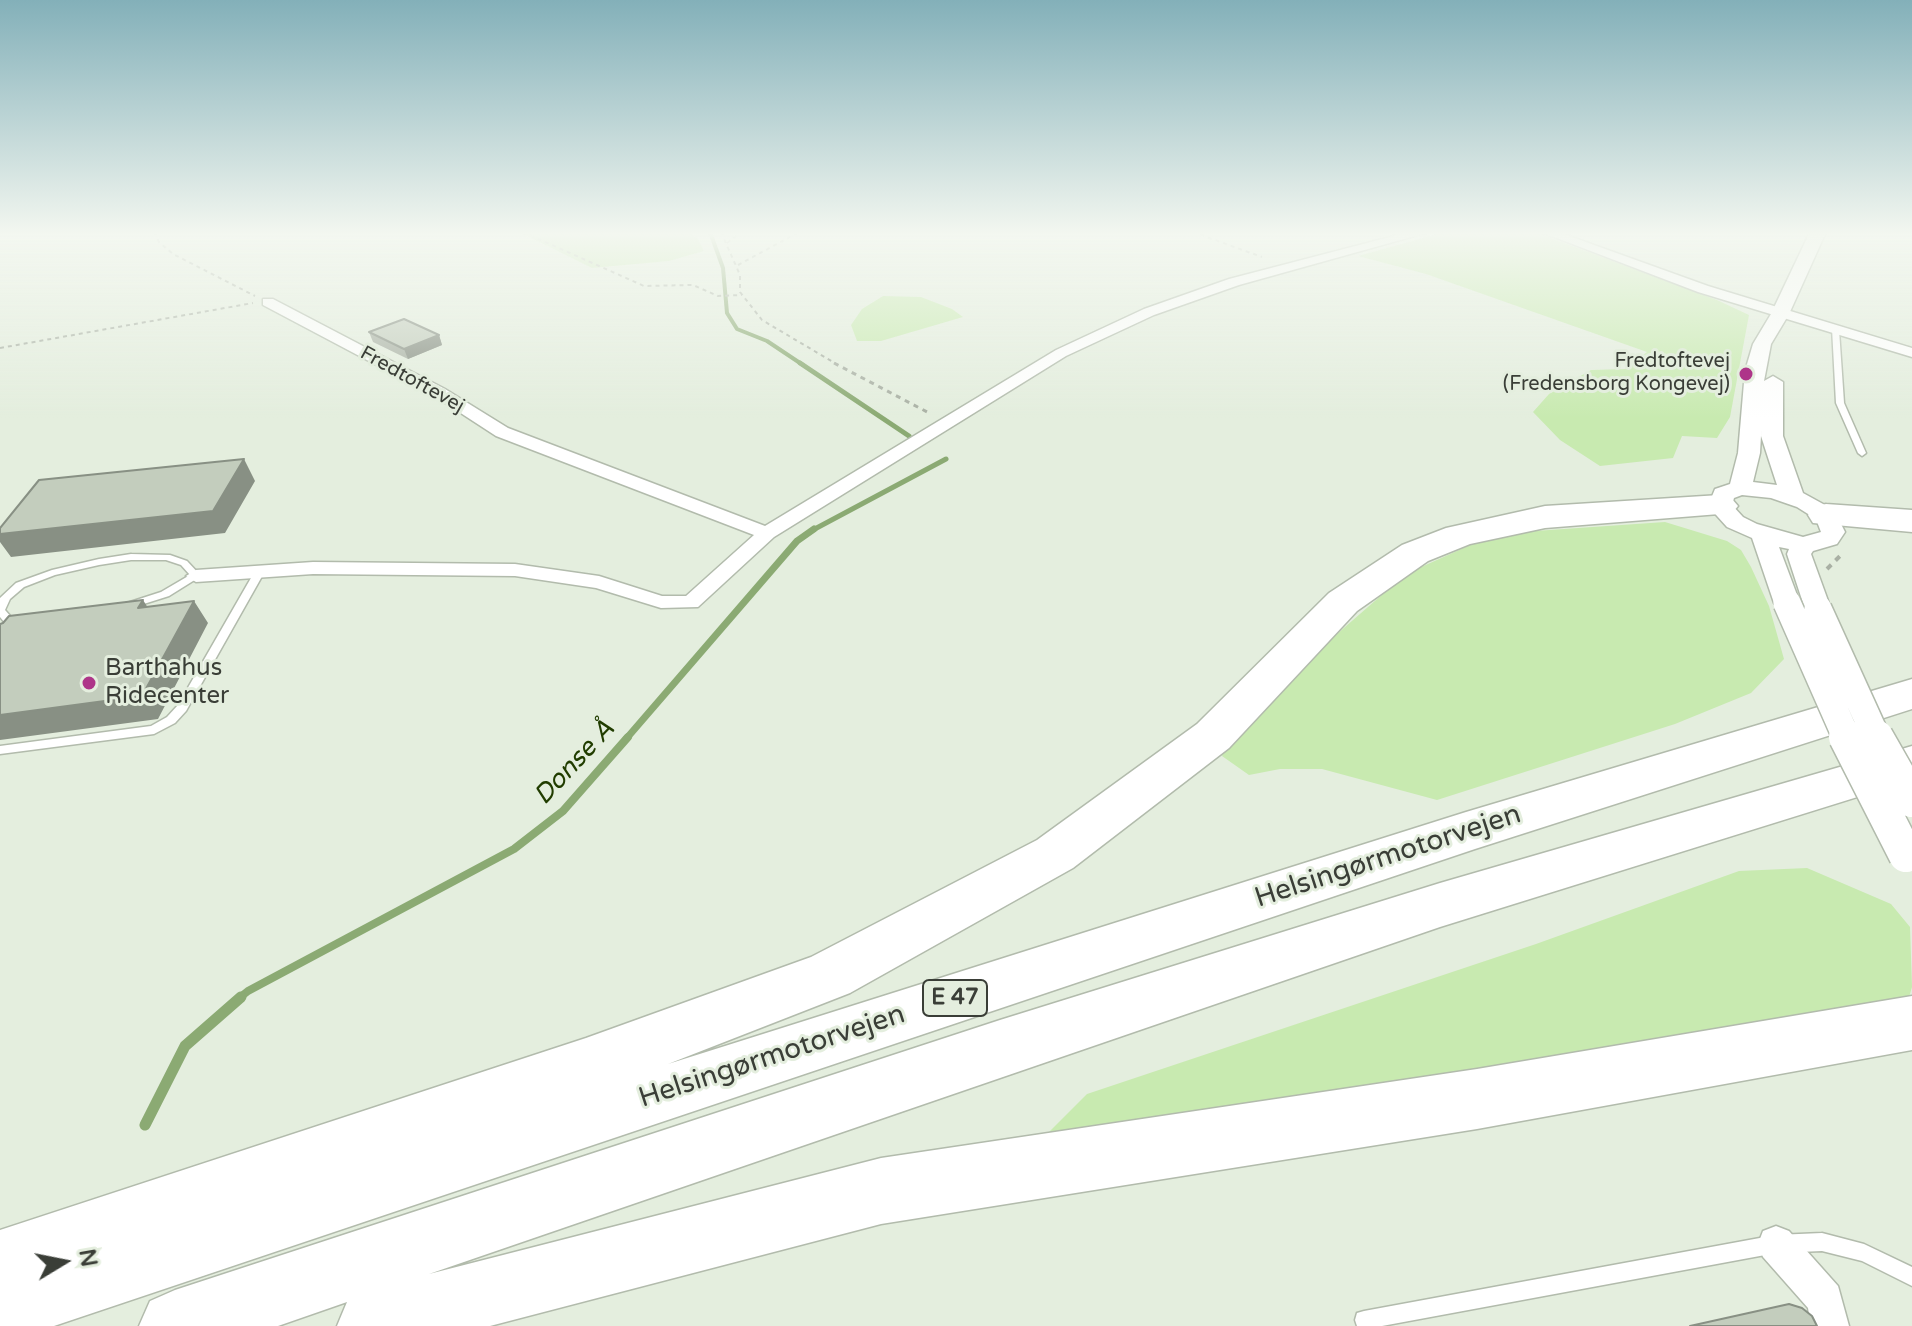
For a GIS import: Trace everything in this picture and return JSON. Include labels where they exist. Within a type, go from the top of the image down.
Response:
[{"type":"highway","points":[[0,1264],[586,1067],[830,975],[1055,854],[1213,736],[1343,602],[1415,553],[1459,536],[1545,517],[1730,497]]},
{"type":"highway","points":[[1826,515],[1912,521]]},
{"type":"highway","name":"Helsingørmotorvejen","points":[[0,1309],[1466,832],[1912,694]]},
{"type":"highway","name":"E 47","points":[[175,1326],[1030,1038],[1440,905],[1912,763]]},
{"type":"highway","points":[[373,1326],[490,1291],[881,1191],[1477,1099],[1907,1026]]},
{"type":"street","points":[[196,576],[313,568],[515,570],[599,582],[661,602],[691,602],[767,533],[1061,353],[1149,312],[1200,294]]},
{"type":"street","points":[[1723,294],[1912,353]]},
{"type":"street","points":[[1730,497],[1765,489],[1792,496],[1826,515],[1833,532],[1828,539],[1803,544],[1763,536],[1735,522],[1730,497],[1749,453],[1755,371],[1762,344],[1789,294]]},
{"type":"street","name":"Fredtoftevej","points":[[268,302],[439,392],[502,432],[767,533]]},
{"type":"street","points":[[1780,314],[1772,436],[1792,496]]},
{"type":"street","points":[[1763,536],[1787,603],[1832,709],[1909,860]]},
{"type":"street","points":[[1803,544],[1799,554],[1818,609],[1872,730],[1912,800]]},
{"type":"street","points":[[1776,1244],[1825,1299],[1830,1326]]},
{"type":"lane","points":[[1835,330],[1840,403],[1862,453]]},
{"type":"lane","points":[[35,621],[5,623],[0,611],[5,598],[20,585],[52,573],[131,557],[167,557],[184,563],[196,576],[165,594],[115,609]]},
{"type":"lane","points":[[0,750],[154,730],[171,720],[182,708],[260,571]]},
{"type":"lane","points":[[1364,1320],[1776,1244],[1822,1242],[1864,1253],[1912,1277]]},
{"type":"path","points":[[252,294],[268,302]]},
{"type":"path","points":[[713,294],[742,295],[752,309],[779,332],[949,424]]},
{"type":"path","points":[[0,348],[208,309],[268,302]]},
{"type":"green space","points":[[1482,294],[1701,294],[1749,315],[1730,417],[1717,438],[1682,436],[1673,458],[1600,466],[1560,440],[1533,412],[1549,394],[1591,370],[1625,369],[1647,352]]},
{"type":"green space","points":[[883,296],[921,297],[952,309],[963,317],[881,341],[857,341],[851,325],[862,309]]},
{"type":"green space","points":[[1665,522],[1727,541],[1741,550],[1751,567],[1769,606],[1784,659],[1751,693],[1675,724],[1437,800],[1322,769],[1280,769],[1249,775],[1222,756],[1227,743],[1298,668],[1384,593],[1419,568],[1477,542],[1535,531]]},
{"type":"green space","points":[[1807,868],[1891,904],[1910,927],[1912,987],[1909,997],[1039,1142],[1087,1094],[1536,944],[1739,871]]},
{"type":"building","points":[[404,319],[439,335],[404,349],[369,332]]},
{"type":"building","points":[[244,459],[213,511],[0,534],[0,528],[39,480]]},
{"type":"building","name":"Barthahus Ridecenter","points":[[143,600],[138,608],[194,601],[142,696],[0,715],[0,624],[9,616]]},
{"type":"building","points":[[1789,1304],[1802,1308],[1812,1316],[1817,1326],[1690,1326]]},
{"type":"waterway","name":"Donse Å","points":[[725,294],[727,313],[737,329],[767,341],[800,363]]},
{"type":"waterway","name":"Donse Å","points":[[800,363],[909,436]]},
{"type":"waterway","name":"Donse Å","points":[[812,531],[946,459]]},
{"type":"waterway","name":"Donse Å","points":[[626,739],[797,541],[812,531]]},
{"type":"waterway","name":"Donse Å","points":[[238,999],[514,849],[563,811],[628,737]]},
{"type":"waterway","name":"Donse Å","points":[[145,1125],[185,1046],[241,997]]},
{"type":"place","name":"Fredtoftevej (Fredensborg Kongevej)","points":[[1746,374]]},
{"type":"place","name":"Barthahus Ridecenter","points":[[89,683]]}]
